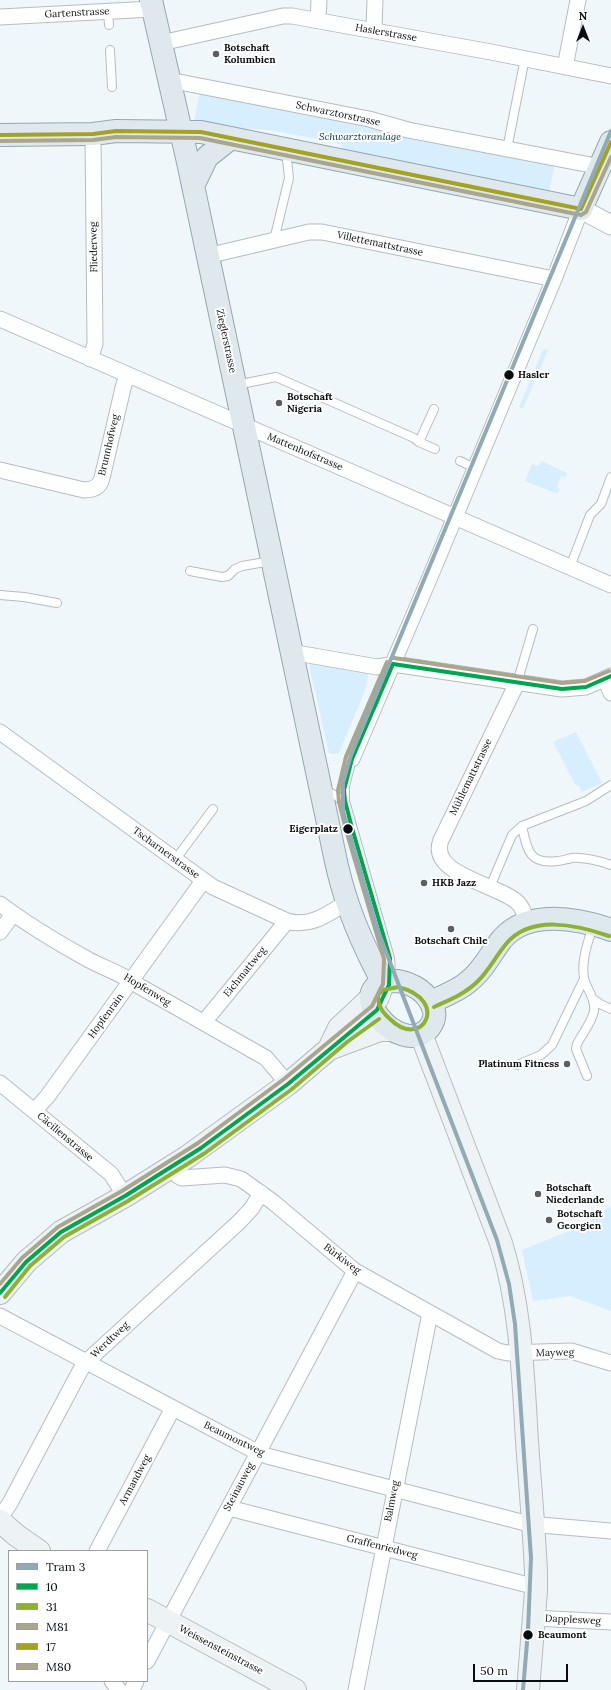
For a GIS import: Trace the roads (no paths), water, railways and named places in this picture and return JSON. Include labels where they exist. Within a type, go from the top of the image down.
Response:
[{"type":"main road","name":"Zieglerstrasse","points":[[152,4],[236,385],[243,426],[320,788]]},
{"type":"main road","points":[[0,136],[93,134],[116,131],[201,132],[582,209],[611,142]]},
{"type":"main road","points":[[193,186],[207,157],[231,138]]},
{"type":"main road","points":[[320,788],[337,866],[347,902],[380,994],[383,1023],[393,1030]]},
{"type":"main road","points":[[430,1002],[468,982],[478,973],[503,939],[512,930],[527,923],[537,920],[561,919],[602,927]]},
{"type":"main road","points":[[0,1292],[26,1262],[48,1242],[74,1224],[125,1196],[201,1148],[288,1084],[329,1049],[380,1030],[393,1030],[408,1034],[421,1034],[428,1029],[433,1021],[434,1011],[424,993],[403,982],[380,994],[339,1028],[329,1049]]},
{"type":"main road","points":[[421,1034],[501,1243],[513,1288],[521,1353],[536,1587],[528,1690]]},
{"type":"main road","points":[[0,1521],[16,1535],[38,1550]]},
{"type":"main road","name":"Weissensteinstrasse","points":[[148,1611],[295,1690]]},
{"type":"street","points":[[318,20],[319,0]]},
{"type":"street","points":[[374,30],[375,0]]},
{"type":"street","points":[[565,67],[578,0]]},
{"type":"street","name":"Gartenstrasse","points":[[0,17],[109,18],[152,4]]},
{"type":"street","name":"Haslerstrasse","points":[[161,43],[283,16],[292,16],[526,58],[611,76]]},
{"type":"street","name":"Schwarztorstrasse","points":[[169,80],[369,119],[396,128],[600,167]]},
{"type":"street","name":"Fliederweg","points":[[90,359],[95,344],[93,134]]},
{"type":"street","points":[[352,759],[455,517],[582,209],[611,225]]},
{"type":"street","name":"Villettemattstrasse","points":[[207,256],[315,231],[554,279]]},
{"type":"street","name":"Mattenhofstrasse","points":[[0,319],[611,585]]},
{"type":"street","name":"Brunnhofweg","points":[[0,470],[84,490],[91,490],[97,487],[101,482],[122,388],[128,375]]},
{"type":"street","points":[[291,652],[377,667],[393,664],[517,683],[572,689],[586,687],[608,678],[611,693]]},
{"type":"street","name":"Mühlemattstrasse","points":[[517,683],[438,849],[441,859],[451,868],[490,887],[518,903],[524,912],[527,923]]},
{"type":"street","name":"Tscharnerstrasse","points":[[0,732],[203,881],[220,891],[287,921],[296,923],[313,921],[321,918],[347,902]]},
{"type":"street","name":"Hopfenrain","points":[[34,1111],[47,1096],[203,881]]},
{"type":"street","name":"Hopfenweg","points":[[0,904],[60,944],[131,980],[266,1058],[288,1084]]},
{"type":"street","points":[[0,932],[13,914]]},
{"type":"street","name":"Eichmattweg","points":[[204,1022],[287,921]]},
{"type":"street","name":"Cäcilienstrasse","points":[[0,1083],[111,1174],[125,1196]]},
{"type":"street","name":"Bürkiweg","points":[[173,1166],[178,1176],[182,1178],[218,1175],[232,1176],[245,1181],[355,1271],[501,1352],[521,1353]]},
{"type":"street","name":"Werdtweg","points":[[0,1518],[80,1371],[87,1362],[239,1222],[252,1208],[261,1193]]},
{"type":"street","name":"Steinauweg","points":[[148,1659],[355,1271]]},
{"type":"street","name":"Balmweg","points":[[356,1690],[394,1489],[430,1313]]},
{"type":"street","name":"Beaumontweg","points":[[0,1316],[258,1452],[281,1460],[533,1525],[611,1531]]},
{"type":"street","name":"Mayweg","points":[[521,1353],[571,1351],[611,1363]]},
{"type":"street","name":"Armandweg","points":[[98,1550],[173,1408]]},
{"type":"street","name":"Graffenriedweg","points":[[228,1508],[536,1587]]},
{"type":"street","name":"Dapplesweg","points":[[534,1618],[611,1622]]},
{"type":"street","points":[[113,1682],[119,1690]]},
{"type":"lane","points":[[110,50],[112,87]]},
{"type":"lane","points":[[507,149],[526,58]]},
{"type":"lane","points":[[274,240],[288,184],[286,149]]},
{"type":"lane","points":[[236,385],[276,376],[414,438],[435,449]]},
{"type":"lane","points":[[420,442],[434,409]]},
{"type":"lane","points":[[460,461],[475,468]]},
{"type":"lane","points":[[570,567],[590,515],[601,504],[611,477]]},
{"type":"lane","points":[[190,572],[222,577],[228,576],[235,569],[242,566],[272,561]]},
{"type":"lane","points":[[0,596],[24,597],[57,603]]},
{"type":"lane","points":[[517,683],[533,629]]},
{"type":"lane","points":[[352,759],[345,786],[346,806],[390,958],[380,994]]},
{"type":"lane","points":[[490,887],[512,835],[522,826],[586,801],[611,785]]},
{"type":"lane","points":[[320,788],[335,795],[346,806]]},
{"type":"lane","points":[[175,860],[213,809]]},
{"type":"lane","points":[[522,826],[528,849],[537,860],[546,863],[572,858],[583,858],[611,865]]},
{"type":"lane","points":[[587,1076],[576,1049],[576,1044],[594,1011],[592,998],[584,979],[584,959],[602,927]]},
{"type":"lane","points":[[517,1065],[541,1054],[552,1045],[584,979]]},
{"type":"lane","points":[[592,998],[611,1009]]},
{"type":"tram line","name":"3","points":[[523,1690],[528,1631],[531,1558],[515,1324],[509,1284],[497,1240],[378,931],[343,811],[343,783],[351,755],[611,131]]},
{"type":"tram line","points":[[361,733],[380,701]]},
{"type":"place","name":"Botschaft Kolumbien","points":[[216,54]]},
{"type":"place","name":"Hasler","points":[[509,375]]},
{"type":"place","name":"Botschaft Nigeria","points":[[279,403]]},
{"type":"place","name":"Eigerplatz","points":[[348,829]]},
{"type":"place","name":"HKB Jazz","points":[[424,883]]},
{"type":"place","name":"Botschaft Chile","points":[[451,929]]},
{"type":"place","name":"Platinum Fitness","points":[[567,1064]]},
{"type":"place","name":"Botschaft Niederlande","points":[[538,1194]]},
{"type":"place","name":"Botschaft Georgien","points":[[549,1220]]},
{"type":"place","name":"Beaumont","points":[[528,1635]]},
{"type":"park label","name":"Schwarztoranlage","points":[[360,137]]}]
